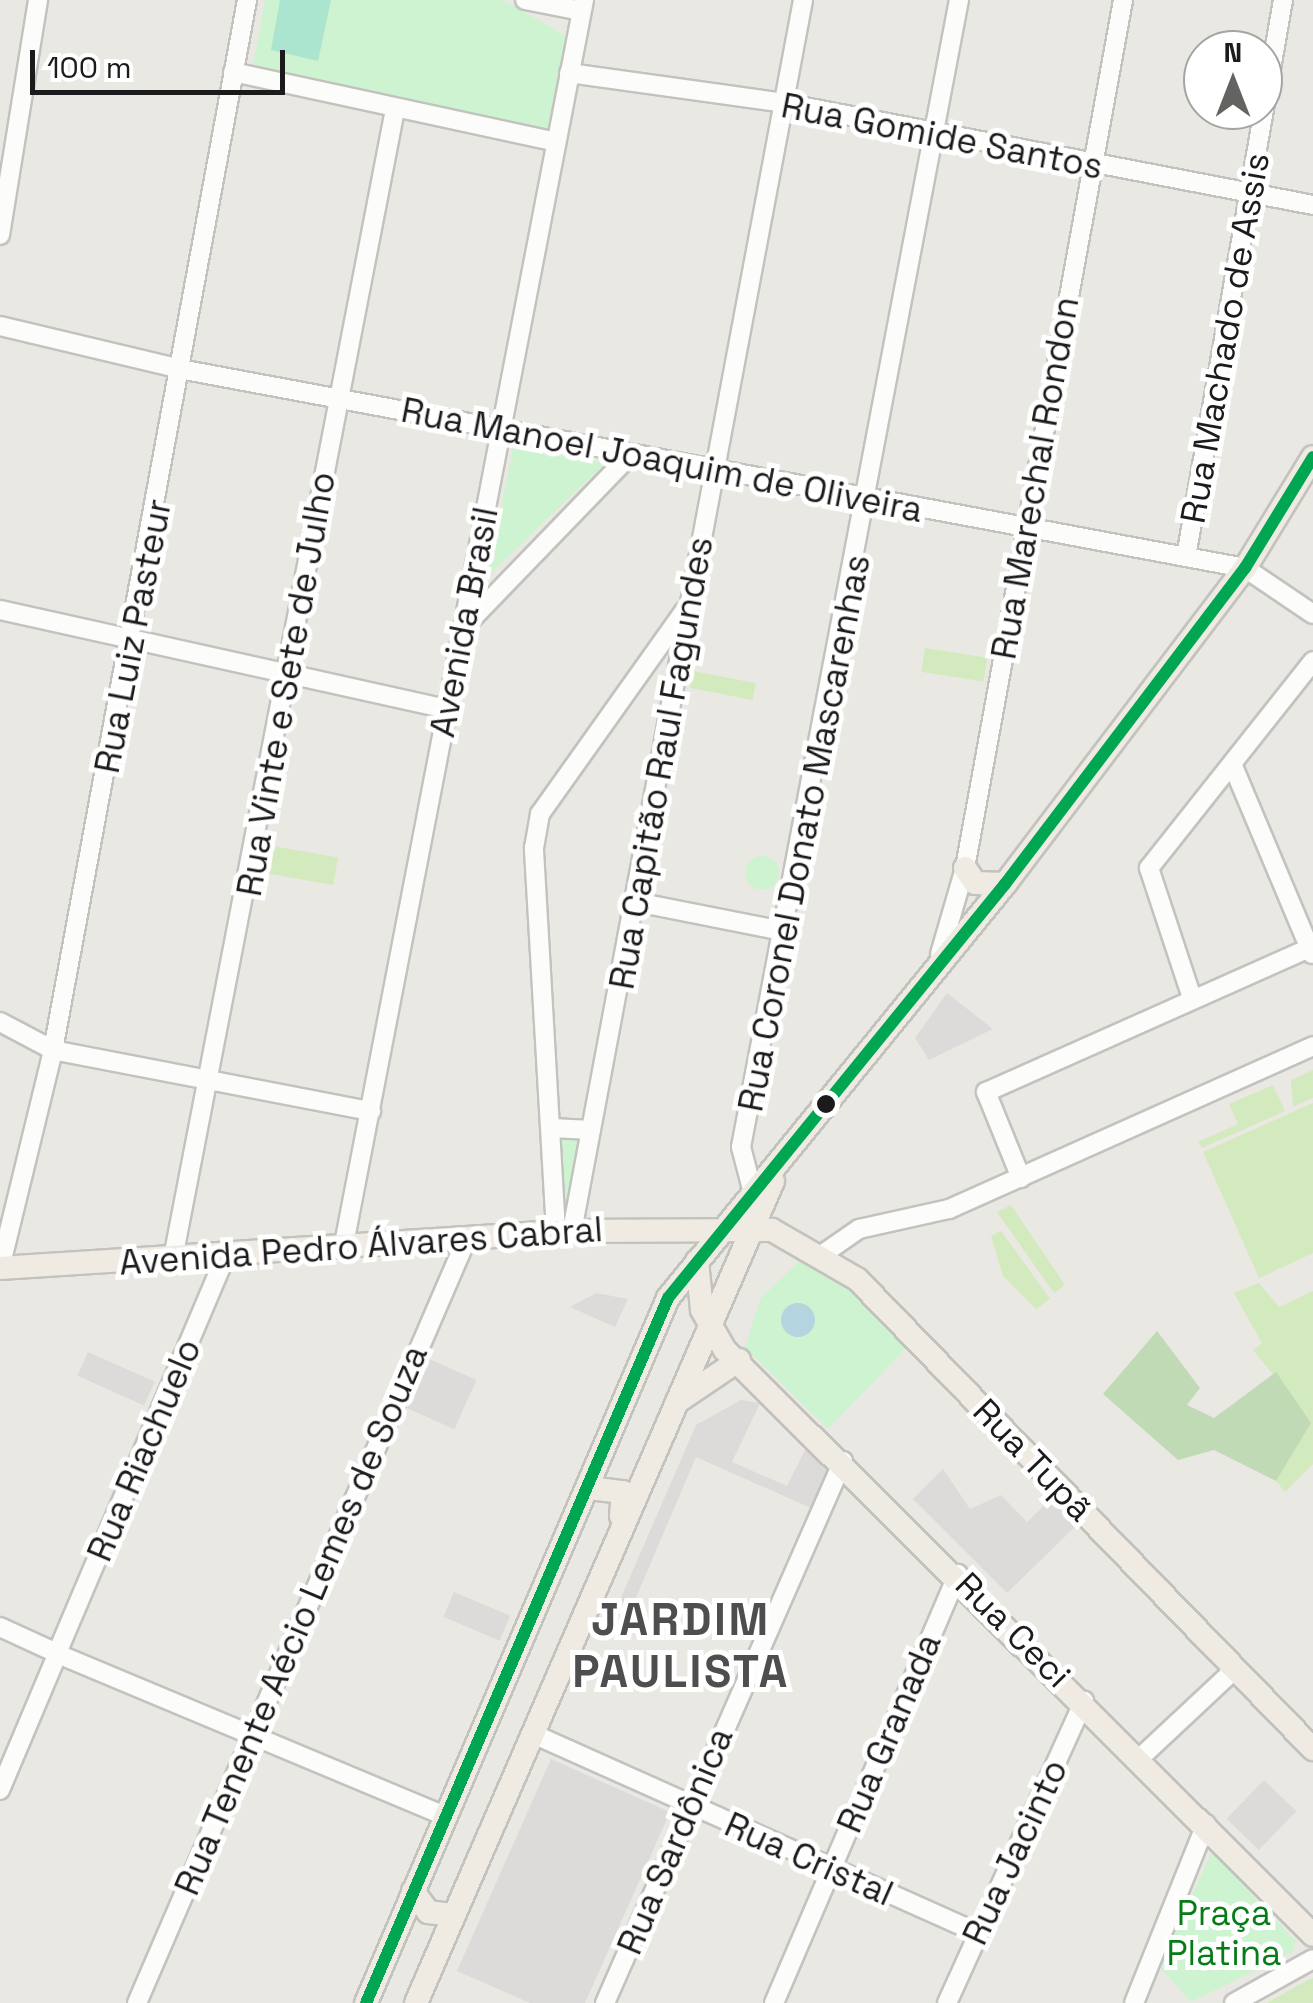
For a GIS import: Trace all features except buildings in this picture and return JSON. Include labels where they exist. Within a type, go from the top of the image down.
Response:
[{"type":"main road","points":[[416,2003],[776,1174],[940,954],[1005,884],[1245,568],[1313,457]]},
{"type":"main road","points":[[964,868],[975,882],[1005,884]]},
{"type":"main road","points":[[366,2003],[589,1488],[654,1322],[722,1227],[776,1174]]},
{"type":"main road","name":"Avenida Pedro Álvares Cabral","points":[[0,1268],[564,1231],[722,1227]]},
{"type":"main road","name":"Rua Tupã","points":[[722,1227],[752,1228],[823,1254],[1313,1749]]},
{"type":"main road","points":[[697,1261],[709,1329]]},
{"type":"main road","name":"Rua Ceci","points":[[709,1329],[1311,1928]]},
{"type":"main road","points":[[674,1404],[739,1360]]},
{"type":"main road","points":[[589,1488],[624,1492],[608,1562]]},
{"type":"main road","points":[[413,1891],[428,1912],[454,1914]]},
{"type":"street","points":[[0,235],[38,0]]},
{"type":"street","points":[[526,0],[583,6]]},
{"type":"street","name":"Rua Capitão Raul Fagundes","points":[[564,1231],[591,1130],[636,902],[802,0]]},
{"type":"street","name":"Rua Coronel Donato Mascarenhas","points":[[753,1193],[741,1147],[787,932],[870,499],[932,132],[959,0]]},
{"type":"street","name":"Rua Marechal Rondon","points":[[940,954],[964,868],[1123,0]]},
{"type":"street","name":"Rua Machado de Assis","points":[[1186,557],[1282,0]]},
{"type":"street","name":"Rua Luiz Pasteur","points":[[0,1268],[53,1050],[185,370],[242,1]]},
{"type":"street","name":"Avenida Brasil","points":[[344,1244],[583,6]]},
{"type":"street","points":[[233,72],[556,142]]},
{"type":"street","name":"Rua Gomide Santos","points":[[569,73],[784,104],[1090,166],[1313,205]]},
{"type":"street","name":"Rua Vinte e Sete de Julho","points":[[173,1258],[292,676],[337,399],[395,110]]},
{"type":"street","name":"Rua Manoel Joaquim de Oliveira","points":[[0,326],[185,370],[1245,568],[1313,614]]},
{"type":"street","points":[[463,629],[630,455]]},
{"type":"street","points":[[564,1231],[552,1128],[534,848],[540,814],[690,603]]},
{"type":"street","points":[[0,610],[448,709]]},
{"type":"street","points":[[1192,998],[1146,878],[1313,661]]},
{"type":"street","points":[[1021,1178],[986,1092],[1192,998],[1311,952],[1234,766]]},
{"type":"street","points":[[636,902],[787,932]]},
{"type":"street","points":[[0,1022],[53,1050],[371,1110]]},
{"type":"street","points":[[823,1254],[859,1229],[949,1209],[1313,1046]]},
{"type":"street","points":[[552,1128],[591,1130]]},
{"type":"street","name":"Rua Tenente Aécio Lemes de Souza","points":[[136,2003],[249,1733],[467,1238]]},
{"type":"street","name":"Rua Riachuelo","points":[[0,1790],[228,1253]]},
{"type":"street","name":"Rua Sardônica","points":[[605,2003],[843,1461]]},
{"type":"street","name":"Rua Granada","points":[[774,2003],[958,1574]]},
{"type":"street","points":[[0,1627],[444,1816]]},
{"type":"street","points":[[1141,1758],[1235,1669]]},
{"type":"street","name":"Rua Jacinto","points":[[948,2003],[1084,1701]]},
{"type":"street","name":"Rua Cristal","points":[[533,1734],[977,1933]]},
{"type":"street","points":[[1134,2003],[1206,1824]]},
{"type":"street","points":[[1234,2003],[1313,1959]]},
{"type":"green space","points":[[265,0],[503,0],[566,36],[548,130],[252,70]]},
{"type":"green space","points":[[280,0],[331,0],[318,61],[271,50]]},
{"type":"green space","points":[[513,447],[605,463],[488,576]]},
{"type":"green space","points":[[925,648],[987,658],[983,682],[921,672]]},
{"type":"green space","points":[[693,671],[756,683],[753,700],[690,688]]},
{"type":"green space","points":[[273,846],[338,857],[333,885],[268,874]]},
{"type":"green space","points":[[762,856],[774,861],[779,873],[774,885],[762,890],[750,885],[745,873],[750,861]]},
{"type":"green space","points":[[1313,1070],[1313,1098],[1293,1107],[1291,1080]]},
{"type":"green space","points":[[1273,1085],[1285,1111],[1202,1148],[1198,1142],[1238,1124],[1229,1104]]},
{"type":"green space","points":[[1313,1103],[1313,1253],[1259,1278],[1203,1152]]},
{"type":"green space","points":[[562,1133],[582,1137],[570,1216],[562,1216]]},
{"type":"green space","points":[[1011,1205],[1065,1285],[1054,1293],[997,1212]]},
{"type":"green space","points":[[1001,1231],[1050,1299],[1036,1309],[1003,1276],[991,1236]]},
{"type":"green space","points":[[805,1255],[913,1341],[828,1429],[745,1348],[760,1299]]},
{"type":"green space","points":[[1259,1283],[1279,1307],[1313,1291],[1313,1464],[1285,1492],[1276,1481],[1311,1422],[1253,1350],[1262,1343],[1234,1293]]},
{"type":"green space","points":[[1157,1331],[1200,1388],[1187,1405],[1214,1418],[1276,1372],[1311,1423],[1276,1481],[1214,1450],[1178,1460],[1103,1394]]},
{"type":"green space","name":"Praça Platina","points":[[1212,1852],[1296,1941],[1292,1952],[1191,2002],[1159,1966]]},
{"type":"green space","points":[[1313,1978],[1313,2003],[1267,2003],[1308,1980]]},
{"type":"shaded area","points":[[947,993],[993,1029],[929,1060],[915,1038]]},
{"type":"shaded area","points":[[596,1293],[628,1299],[615,1327],[570,1307]]},
{"type":"shaded area","points":[[88,1352],[155,1382],[144,1405],[77,1376]]},
{"type":"shaded area","points":[[427,1358],[476,1380],[454,1429],[405,1407]]},
{"type":"shaded area","points":[[741,1400],[760,1403],[732,1462],[787,1486],[806,1448],[828,1469],[811,1508],[696,1457],[632,1607],[620,1600],[696,1425]]},
{"type":"shaded area","points":[[943,1469],[970,1509],[1001,1495],[1027,1522],[1057,1493],[1083,1519],[1007,1593],[913,1499]]},
{"type":"shaded area","points":[[454,1592],[510,1616],[500,1641],[443,1617]]},
{"type":"shaded area","points":[[551,1759],[670,1812],[585,2003],[530,2003],[457,1971]]},
{"type":"shaded area","points":[[1264,1780],[1296,1811],[1259,1850],[1226,1819]]},
{"type":"water","points":[[798,1303],[810,1308],[815,1320],[810,1332],[798,1337],[786,1332],[781,1320],[786,1308]]},
{"type":"transit line","points":[[366,2003],[668,1298],[1005,884],[1245,568],[1313,457]]},
{"type":"district","name":"JARDIM PAULISTA","points":[[681,1646]]}]
